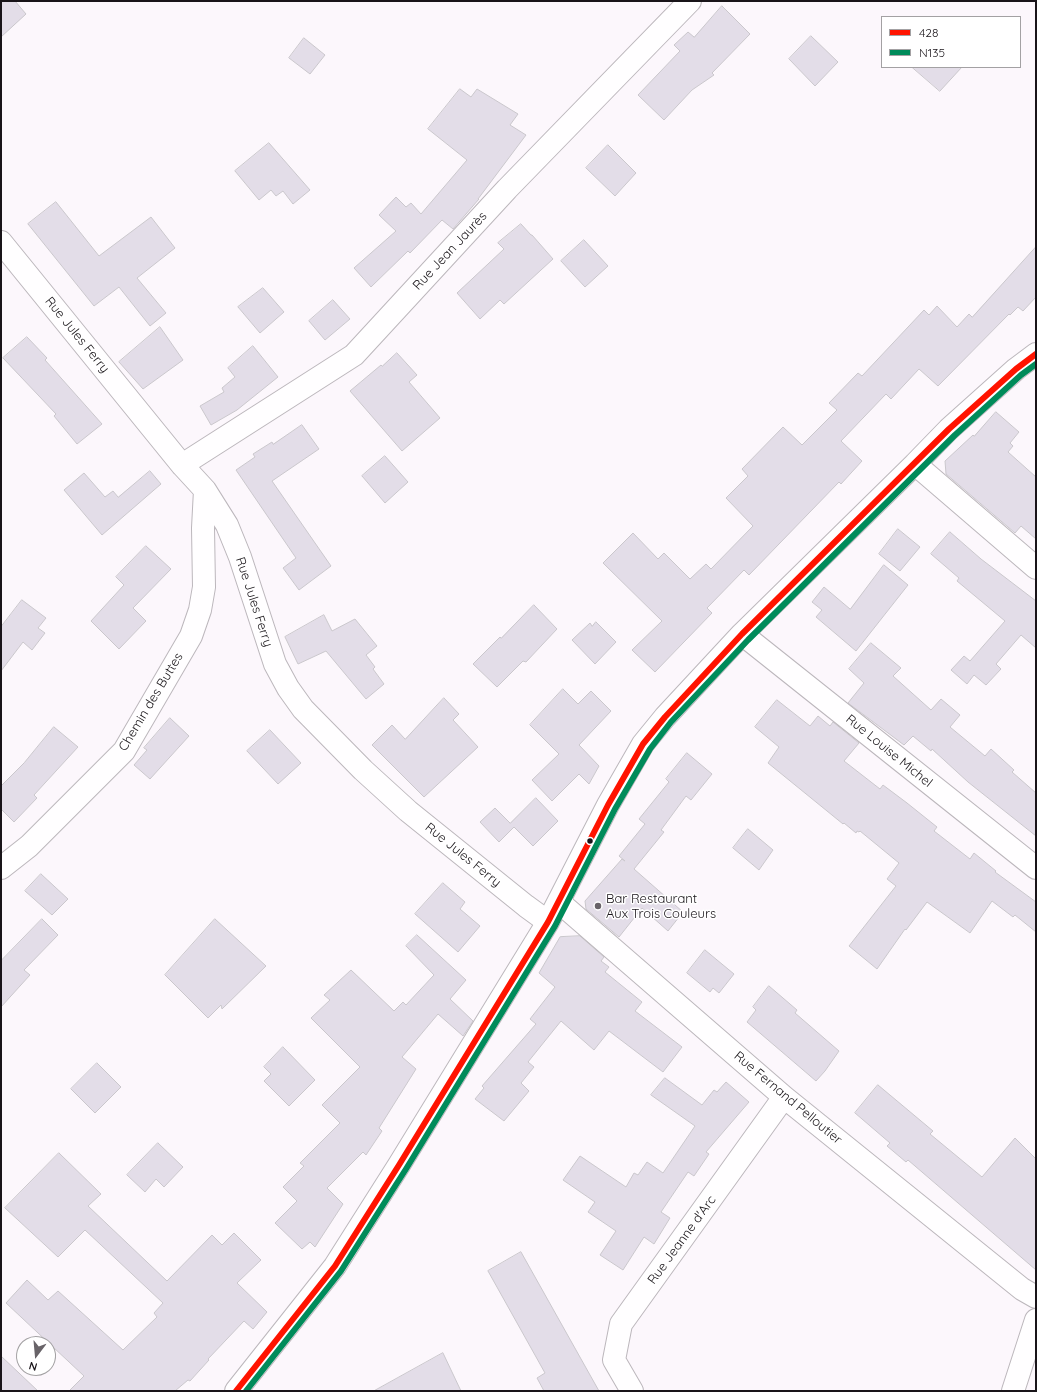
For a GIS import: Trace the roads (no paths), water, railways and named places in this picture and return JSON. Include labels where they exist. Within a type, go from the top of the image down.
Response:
[{"type":"street","name":"Rue Jean Jaurès","points":[[182,465],[354,355],[507,189],[690,1]]},
{"type":"street","name":"Rue Jules Ferry","points":[[1,242],[182,465],[205,490],[227,525],[275,664],[288,688],[303,709],[363,770],[408,811],[548,922]]},
{"type":"street","points":[[236,1391],[335,1266],[399,1165],[548,922],[608,805],[643,744],[665,717],[742,634],[949,429],[1016,369],[1036,354]]},
{"type":"street","points":[[915,464],[1036,568]]},
{"type":"street","name":"Chemin des Buttes","points":[[1,868],[29,846],[124,751],[191,636],[200,610],[204,587],[203,528],[205,490]]},
{"type":"street","name":"Rue Louise Michel","points":[[742,634],[1036,868]]},
{"type":"street","name":"Rue Fernand Pelloutier","points":[[559,902],[784,1097],[1029,1293]]},
{"type":"street","name":"Rue Jeanne d'Arc","points":[[632,1391],[614,1360],[621,1324],[784,1097]]},
{"type":"street","points":[[1013,1391],[1036,1320]]},
{"type":"place","name":"Bar Restaurant Aux Trois Couleurs","points":[[598,906]]}]
